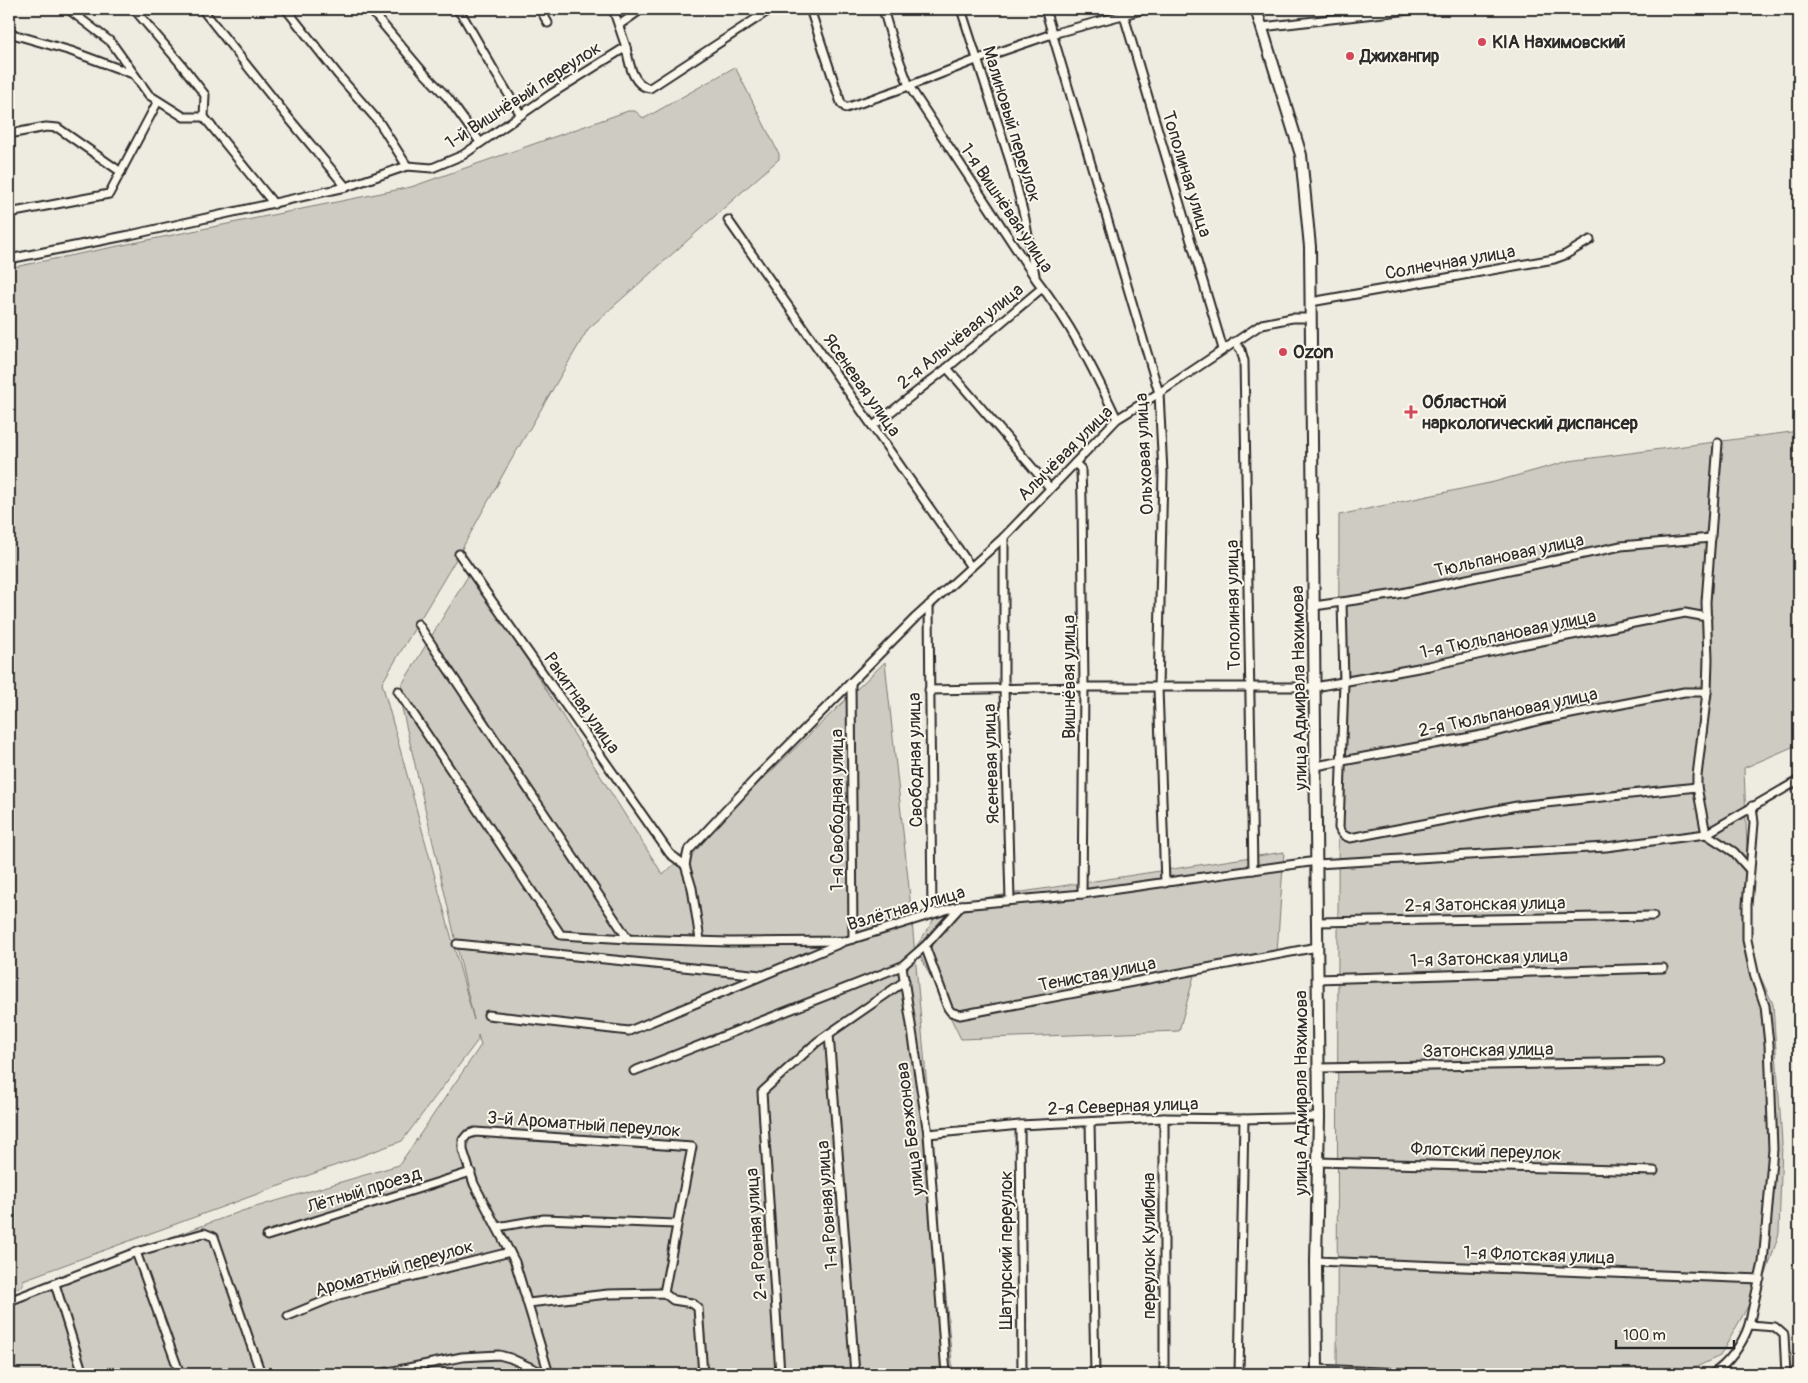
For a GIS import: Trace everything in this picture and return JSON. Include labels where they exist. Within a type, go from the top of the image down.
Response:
[{"type":"main road","name":"улица Адмирала Нахимова","points":[[1256,9],[1301,155],[1310,247],[1319,1118],[1316,1261],[1318,1372]]},
{"type":"street","points":[[68,9],[111,42],[149,96],[184,117],[204,118]]},
{"type":"street","points":[[134,9],[180,62],[205,95],[204,118],[274,204]]},
{"type":"street","points":[[202,9],[346,187]]},
{"type":"street","points":[[286,9],[339,76],[379,122],[407,166]]},
{"type":"street","points":[[370,9],[423,72],[448,98],[480,142]]},
{"type":"street","points":[[457,9],[521,115]]},
{"type":"street","points":[[540,9],[548,23]]},
{"type":"street","points":[[613,9],[626,47]]},
{"type":"street","points":[[619,24],[642,9]]},
{"type":"street","name":"1-й Вишнёвый переулок","points":[[9,259],[274,204],[346,187],[407,166],[432,168],[464,155],[551,94],[626,47],[633,74],[642,85],[650,88],[771,9]]},
{"type":"street","points":[[810,9],[841,103],[844,107],[849,108],[976,60],[1052,34],[1123,12],[1145,9]]},
{"type":"street","name":"1-я Вишнёвая улица","points":[[883,9],[909,86],[1042,288],[1059,309],[1091,363],[1117,419]]},
{"type":"street","name":"Малиновый переулок","points":[[961,9],[1010,161],[1025,219],[1036,279]]},
{"type":"street","name":"Ольховая улица","points":[[1045,9],[1159,393],[1163,473],[1158,688],[1165,883]]},
{"type":"street","points":[[1262,27],[1418,9]]},
{"type":"street","name":"Тополиная улица","points":[[1123,12],[1223,349]]},
{"type":"street","points":[[9,33],[71,51],[134,74]]},
{"type":"street","points":[[9,214],[109,194],[158,101]]},
{"type":"street","points":[[9,134],[46,127],[58,128],[121,172]]},
{"type":"street","name":"Ясеневая улица","points":[[728,220],[971,566]]},
{"type":"street","name":"Солнечная улица","points":[[1311,302],[1554,259],[1565,255],[1590,240]]},
{"type":"street","name":"2-я Алычёвая улица","points":[[872,426],[947,368],[1042,288]]},
{"type":"street","name":"Алычёвая улица","points":[[685,865],[691,848],[758,776],[929,605],[1004,537],[1117,419],[1262,324],[1292,318],[1311,318]]},
{"type":"street","name":"Тополиная улица","points":[[1234,342],[1241,350],[1244,361],[1253,870]]},
{"type":"street","points":[[947,368],[1050,488]]},
{"type":"street","points":[[1718,443],[1706,602],[1707,692],[1697,787],[1706,834],[1734,852],[1749,869]]},
{"type":"street","name":"Вишнёвая улица","points":[[1075,463],[1081,469],[1082,501],[1084,687],[1082,894]]},
{"type":"street","name":"Ясеневая улица","points":[[1004,537],[1004,689],[1010,900]]},
{"type":"street","name":"Тюльпановая улица","points":[[1314,606],[1397,594],[1621,546],[1711,538]]},
{"type":"street","name":"Ракитная улица","points":[[459,554],[670,854],[685,865]]},
{"type":"street","points":[[1342,602],[1344,682],[1339,828],[1341,833],[1350,838],[1517,806],[1697,787]]},
{"type":"street","name":"Свободная улица","points":[[929,605],[932,914]]},
{"type":"street","name":"1-я Тюльпановая улица","points":[[929,690],[1084,687],[1315,687],[1430,666],[1521,645],[1685,613],[1707,617]]},
{"type":"street","points":[[418,624],[628,939]]},
{"type":"street","name":"1-я Свободная улица","points":[[849,940],[851,682]]},
{"type":"street","name":"Взлётная улица","points":[[398,691],[561,935],[729,942],[849,940],[962,905],[1082,894],[1317,862],[1606,847],[1706,834]]},
{"type":"street","name":"2-я Тюльпановая улица","points":[[1316,766],[1487,734],[1545,718],[1684,692],[1707,692]]},
{"type":"street","points":[[1706,834],[1799,780]]},
{"type":"street","points":[[1712,1374],[1727,1362],[1747,1332],[1763,1262],[1773,1149],[1769,1044],[1765,1006],[1755,977],[1747,940],[1749,869],[1754,822],[1752,806]]},
{"type":"street","points":[[685,865],[692,888],[700,940]]},
{"type":"street","points":[[634,1071],[902,966],[925,946],[962,905]]},
{"type":"street","name":"2-я Затонская улица","points":[[1317,922],[1653,916]]},
{"type":"street","points":[[488,1015],[629,1031],[849,940]]},
{"type":"street","points":[[457,944],[764,975]]},
{"type":"street","name":"Тенистая улица","points":[[925,946],[948,1008],[951,1012],[960,1015],[1317,947]]},
{"type":"street","name":"улица Безжонова","points":[[902,966],[928,1134],[946,1374]]},
{"type":"street","name":"1-я Затонская улица","points":[[1317,979],[1663,968]]},
{"type":"street","points":[[829,1034],[905,981]]},
{"type":"street","name":"2-я Ровная улица","points":[[780,1374],[762,1092],[817,1042],[829,1034]]},
{"type":"street","name":"1-я Ровная улица","points":[[829,1034],[856,1374]]},
{"type":"street","name":"Затонская улица","points":[[1317,1068],[1659,1062]]},
{"type":"street","name":"2-я Северная улица","points":[[928,1134],[1020,1125],[1164,1118],[1319,1118]]},
{"type":"street","name":"переулок Кулибина","points":[[1164,1118],[1164,1374]]},
{"type":"street","points":[[1239,1374],[1244,1119]]},
{"type":"street","points":[[1090,1122],[1095,1374]]},
{"type":"street","name":"Шатурский переулок","points":[[1020,1125],[1022,1374]]},
{"type":"street","name":"3-й Ароматный переулок","points":[[471,1172],[462,1145],[463,1140],[475,1132],[692,1147],[676,1224]]},
{"type":"street","name":"Флотский переулок","points":[[1317,1162],[1654,1170]]},
{"type":"street","points":[[471,1172],[474,1184],[515,1262],[549,1374]]},
{"type":"street","name":"Лётный проезд","points":[[267,1236],[471,1172]]},
{"type":"street","points":[[497,1228],[544,1219],[676,1224],[664,1293]]},
{"type":"street","points":[[9,1300],[136,1252],[204,1232],[214,1237],[262,1374]]},
{"type":"street","points":[[136,1252],[180,1374]]},
{"type":"street","name":"Ароматный переулок","points":[[288,1316],[339,1295],[510,1252]]},
{"type":"street","name":"1-я Флотская улица","points":[[1316,1261],[1760,1279]]},
{"type":"street","points":[[55,1284],[83,1374]]},
{"type":"street","points":[[528,1303],[608,1294],[664,1293],[673,1300],[692,1303],[698,1308],[703,1374]]},
{"type":"street","points":[[1749,1324],[1775,1327],[1784,1335],[1786,1374]]},
{"type":"street","points":[[380,1374],[462,1357],[499,1355],[545,1374]]},
{"type":"street","points":[[1318,1372],[1421,1374]]},
{"type":"shaded area","points":[[735,67],[779,154],[779,159],[588,329],[506,469],[459,554],[382,683],[474,1020],[398,691],[471,571],[663,875],[885,662],[909,888],[953,1374],[9,1374],[9,1297],[242,1211],[399,1165],[481,1045],[478,1035],[478,1040],[402,1141],[23,1280],[23,1286],[9,1291],[9,268],[411,187],[628,111],[635,111],[645,118]]},
{"type":"shaded area","points":[[1799,431],[1799,744],[1744,768],[1751,957],[1773,1004],[1782,1143],[1779,1233],[1766,1274],[1720,1356],[1683,1373],[1470,1374],[1337,1366],[1339,515],[1494,482],[1569,461]]},
{"type":"shaded area","points":[[1284,852],[1277,952],[1197,965],[1179,1031],[961,1039],[916,947],[944,904]]},
{"type":"place","name":"KIA Нахимовский","points":[[1482,42]]},
{"type":"place","name":"Джихангир","points":[[1350,56]]},
{"type":"place","name":"Ozon","points":[[1283,352]]},
{"type":"place","name":"Областной наркологический диспансер","points":[[1411,412]]}]
